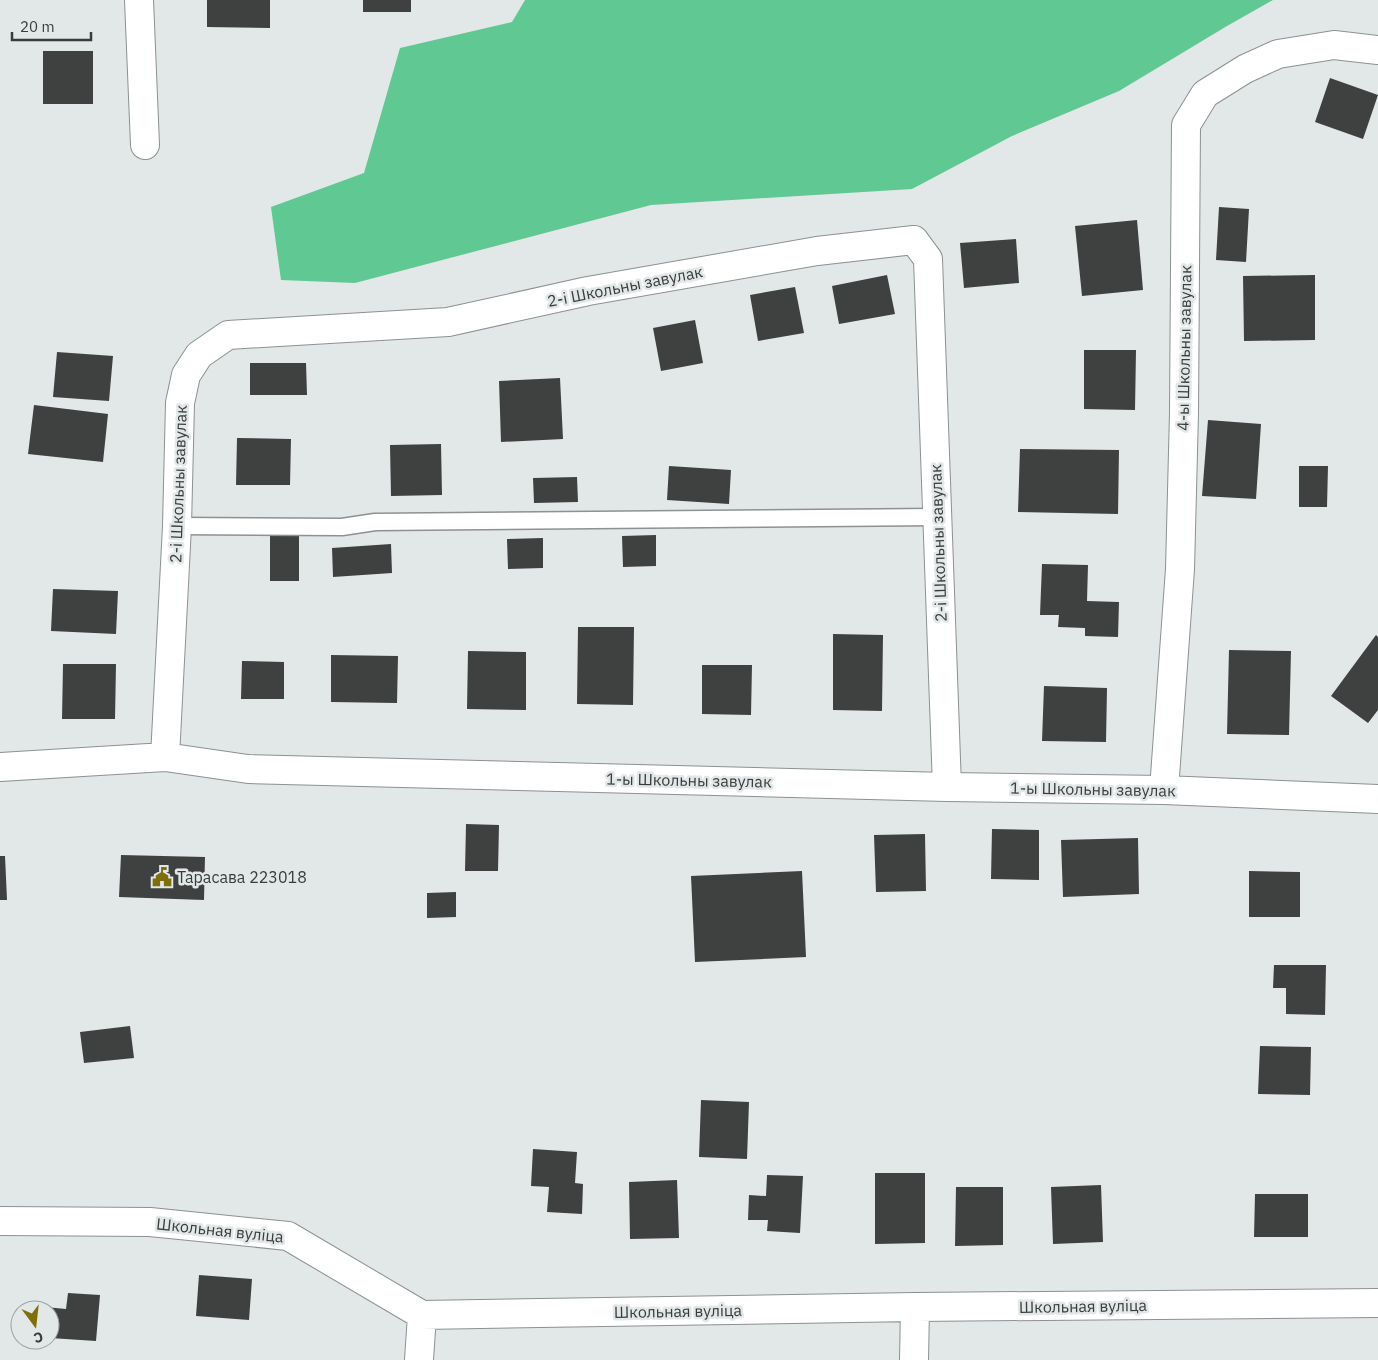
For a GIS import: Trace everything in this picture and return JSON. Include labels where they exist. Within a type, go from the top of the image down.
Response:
[{"type":"street","points":[[139,0],[145,145]]},
{"type":"street","name":"4-ы Школьны завулак","points":[[1164,790],[1180,568],[1184,412],[1186,125],[1205,94],[1245,69],[1278,54],[1334,44],[1378,50]]},
{"type":"street","name":"2-і Школьны завулак","points":[[165,757],[177,526],[180,403],[186,375],[199,355],[228,335],[448,322],[607,288],[817,251],[914,240],[928,258],[947,787]]},
{"type":"street","name":"1-ы Школьны завулак","points":[[0,766],[165,757],[248,769],[947,787],[1164,790],[1378,799]]},
{"type":"street","name":"Школьная вуліца","points":[[0,1221],[150,1222],[288,1236],[422,1315],[1378,1303]]},
{"type":"street","points":[[914,1360],[915,1308]]},
{"type":"street","points":[[419,1360],[422,1315]]},
{"type":"lane","points":[[177,526],[342,527],[375,522],[938,517]]},
{"type":"green space","points":[[525,0],[1273,0],[1119,91],[1012,136],[912,189],[651,205],[355,283],[281,280],[271,207],[364,173],[400,48],[512,22]]},
{"type":"building","points":[[207,0],[270,0],[270,28],[207,27]]},
{"type":"building","points":[[363,0],[411,0],[411,12],[363,12]]},
{"type":"building","points":[[43,51],[93,51],[93,104],[43,104]]},
{"type":"building","points":[[1330,78],[1378,95],[1363,139],[1315,122]]},
{"type":"building","points":[[1219,207],[1249,209],[1246,262],[1216,260]]},
{"type":"building","points":[[1137,220],[1143,290],[1082,296],[1075,226]]},
{"type":"building","points":[[1016,239],[1019,283],[964,288],[960,243]]},
{"type":"building","points":[[887,275],[895,314],[839,324],[832,286]]},
{"type":"building","points":[[1315,275],[1315,340],[1244,341],[1243,276]]},
{"type":"building","points":[[795,287],[804,333],[758,341],[750,295]]},
{"type":"building","points":[[695,320],[703,363],[661,371],[653,328]]},
{"type":"building","points":[[1084,350],[1136,350],[1135,410],[1084,409]]},
{"type":"building","points":[[57,352],[113,356],[109,401],[53,397]]},
{"type":"building","points":[[250,363],[306,363],[307,395],[250,395]]},
{"type":"building","points":[[560,378],[563,439],[501,442],[499,381]]},
{"type":"building","points":[[34,405],[108,414],[103,462],[28,454]]},
{"type":"building","points":[[1208,420],[1261,424],[1256,499],[1202,496]]},
{"type":"building","points":[[237,438],[291,439],[290,485],[236,485]]},
{"type":"building","points":[[441,444],[442,495],[391,496],[390,445]]},
{"type":"building","points":[[1020,449],[1119,450],[1118,514],[1018,512]]},
{"type":"building","points":[[669,466],[731,470],[729,504],[667,500]]},
{"type":"building","points":[[1299,466],[1328,466],[1327,507],[1299,507]]},
{"type":"building","points":[[577,477],[578,502],[534,503],[533,478]]},
{"type":"building","points":[[270,535],[299,535],[299,581],[270,581]]},
{"type":"building","points":[[656,535],[656,566],[623,567],[622,536]]},
{"type":"building","points":[[543,538],[543,568],[508,569],[507,539]]},
{"type":"building","points":[[391,544],[392,573],[333,577],[332,548]]},
{"type":"building","points":[[1042,564],[1088,565],[1087,601],[1119,602],[1118,637],[1085,636],[1085,628],[1058,627],[1059,615],[1040,615]]},
{"type":"building","points":[[53,589],[118,591],[116,634],[51,631]]},
{"type":"building","points":[[578,627],[634,627],[633,705],[577,704]]},
{"type":"building","points":[[833,634],[883,635],[882,711],[833,710]]},
{"type":"building","points":[[1376,635],[1378,637],[1378,710],[1368,723],[1331,696]]},
{"type":"building","points":[[1229,650],[1291,651],[1289,735],[1227,734]]},
{"type":"building","points":[[468,651],[526,652],[526,710],[467,709]]},
{"type":"building","points":[[331,655],[398,656],[397,703],[331,702]]},
{"type":"building","points":[[242,661],[284,662],[284,699],[241,699]]},
{"type":"building","points":[[63,664],[116,664],[115,719],[62,719]]},
{"type":"building","points":[[702,665],[752,665],[751,715],[702,714]]},
{"type":"building","points":[[1044,686],[1107,688],[1106,742],[1042,741]]},
{"type":"building","points":[[466,824],[499,825],[498,871],[465,871]]},
{"type":"building","points":[[992,829],[1039,830],[1039,880],[991,879]]},
{"type":"building","points":[[925,834],[926,891],[876,892],[874,835]]},
{"type":"building","points":[[1138,838],[1139,894],[1063,897],[1061,840]]},
{"type":"building","name":"Тарасава 223018","points":[[121,855],[205,857],[204,900],[119,897]]},
{"type":"building","points":[[0,856],[5,856],[7,900],[0,900]]},
{"type":"building","points":[[802,871],[806,957],[695,962],[691,876]]},
{"type":"building","points":[[1249,871],[1300,872],[1300,917],[1249,917]]},
{"type":"building","points":[[456,892],[456,917],[427,918],[427,893]]},
{"type":"building","points":[[1274,965],[1326,965],[1325,1015],[1286,1014],[1286,988],[1273,988]]},
{"type":"building","points":[[130,1026],[134,1058],[84,1063],[80,1032]]},
{"type":"building","points":[[1260,1046],[1311,1047],[1310,1095],[1258,1094]]},
{"type":"building","points":[[701,1100],[749,1102],[747,1159],[699,1157]]},
{"type":"building","points":[[533,1149],[577,1152],[575,1183],[583,1184],[582,1214],[547,1212],[549,1187],[531,1186]]},
{"type":"building","points":[[875,1173],[925,1173],[925,1243],[875,1244]]},
{"type":"building","points":[[767,1175],[803,1176],[800,1233],[767,1231],[768,1220],[748,1220],[749,1195],[766,1196]]},
{"type":"building","points":[[677,1180],[679,1238],[630,1239],[629,1182]]},
{"type":"building","points":[[1101,1185],[1103,1242],[1053,1244],[1051,1187]]},
{"type":"building","points":[[956,1187],[1003,1187],[1003,1245],[955,1246]]},
{"type":"building","points":[[1255,1194],[1308,1194],[1308,1237],[1254,1237]]},
{"type":"building","points":[[199,1275],[252,1279],[249,1320],[196,1316]]},
{"type":"building","points":[[68,1293],[100,1295],[96,1341],[60,1339],[60,1308],[66,1309]]},
{"type":"place","name":"Тарасава 223018","points":[[162,877]]}]
